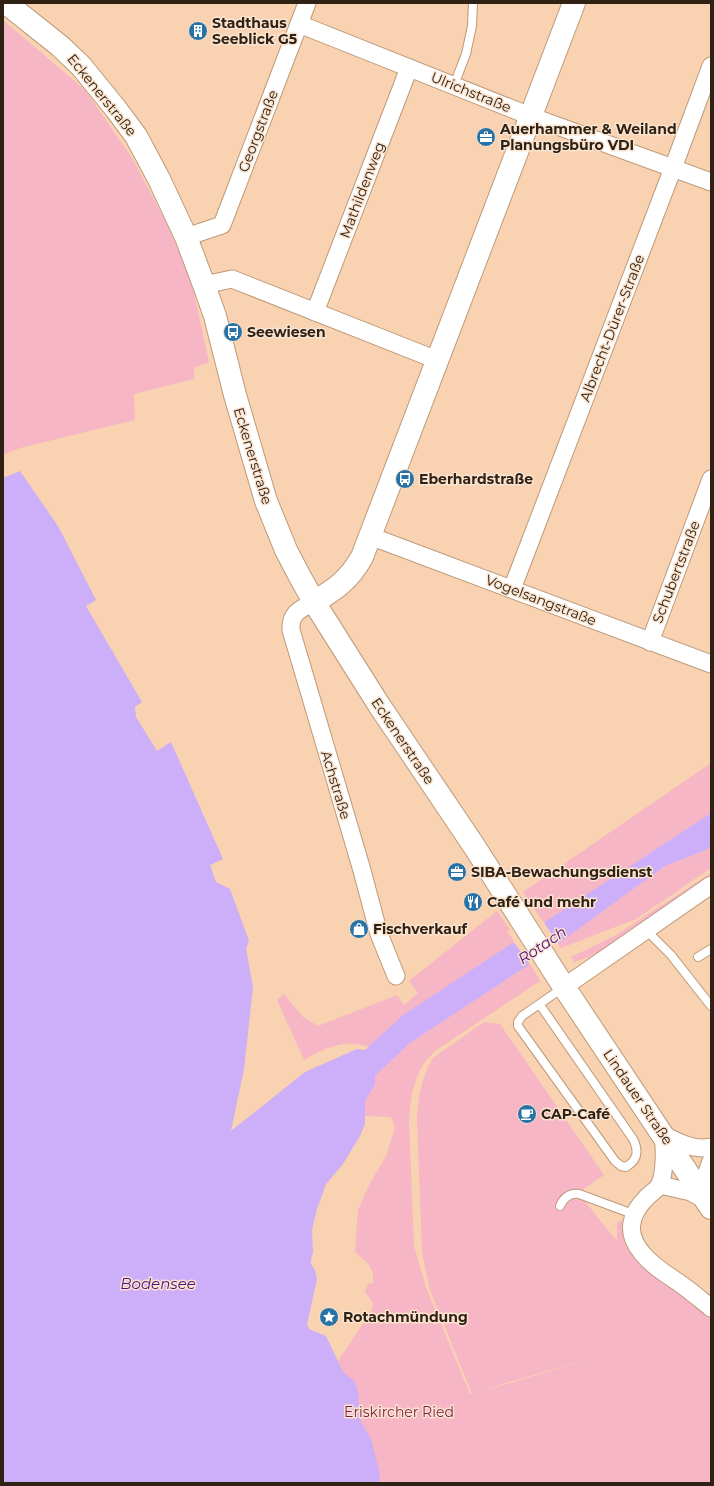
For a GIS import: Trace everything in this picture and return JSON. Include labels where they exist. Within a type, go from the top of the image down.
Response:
[{"type":"main road","name":"Eckenerstraße","points":[[6,3],[60,46],[81,66],[116,109],[139,142],[159,179],[186,237],[204,285],[215,316],[235,394],[266,501],[286,550],[314,602],[379,705],[474,846],[519,917]]},
{"type":"main road","points":[[314,602],[337,588],[347,579],[362,557],[574,3]]},
{"type":"main road","name":"Lindauer Straße","points":[[519,917],[709,1204]]},
{"type":"street","name":"Georgstraße","points":[[186,237],[222,225],[307,3]]},
{"type":"street","name":"Ulrichstraße","points":[[299,24],[530,116],[711,182]]},
{"type":"street","name":"Albrecht-Dürer-Straße","points":[[512,589],[711,66]]},
{"type":"street","name":"Mathildenweg","points":[[315,312],[409,68]]},
{"type":"street","points":[[204,285],[232,279],[437,360]]},
{"type":"street","name":"Schubertstraße","points":[[650,642],[711,480]]},
{"type":"street","name":"Vogelsangstraße","points":[[370,536],[711,664]]},
{"type":"street","name":"Achstraße","points":[[314,602],[295,614],[291,622],[291,630],[361,867],[379,934],[396,976]]},
{"type":"street","points":[[559,979],[645,930],[711,885]]},
{"type":"street","points":[[662,1134],[680,1144],[693,1148],[705,1149],[711,1147]]},
{"type":"street","points":[[662,1134],[665,1147],[660,1185],[645,1199],[633,1214],[631,1228],[633,1239],[642,1254],[654,1266],[682,1285],[711,1308]]},
{"type":"street","points":[[709,1204],[706,1175],[711,1161]]},
{"type":"street","points":[[660,1185],[691,1192],[709,1204]]},
{"type":"lane","points":[[454,86],[466,54],[472,26],[473,3]]},
{"type":"lane","points":[[645,930],[671,955],[711,1006]]},
{"type":"lane","points":[[698,957],[711,949]]},
{"type":"lane","points":[[540,1005],[633,1139],[637,1148],[637,1153],[631,1164],[626,1167],[621,1166],[615,1161],[518,1026],[518,1022],[522,1016],[540,1005],[559,979]]},
{"type":"lane","points":[[560,1206],[562,1201],[568,1196],[572,1194],[579,1194],[633,1214]]},
{"type":"green space","points":[[3,20],[85,90],[132,158],[164,218],[191,280],[209,362],[194,368],[194,379],[134,394],[135,420],[20,448],[3,455]]},
{"type":"green space","points":[[711,763],[711,813],[544,923],[523,892]]},
{"type":"green space","points":[[711,846],[711,868],[636,919],[561,948],[558,943],[665,866],[704,851]]},
{"type":"green space","points":[[711,873],[711,878],[594,955],[574,962],[571,957],[616,935]]},
{"type":"green space","points":[[497,911],[510,930],[507,932],[515,942],[403,1015],[369,1047],[343,1044],[320,1051],[304,1060],[277,1000],[284,994],[303,1017],[318,1026],[397,995],[404,1005],[418,993],[409,981]]},
{"type":"green space","name":"Eriskircher Ried","points":[[530,964],[540,981],[435,1051],[424,1063],[420,1071],[414,1085],[411,1099],[409,1120],[414,1246],[427,1290],[470,1394],[472,1394],[430,1290],[422,1253],[417,1118],[421,1087],[433,1058],[484,1022],[500,1024],[604,1175],[578,1193],[617,1241],[617,1222],[622,1220],[624,1241],[626,1247],[632,1255],[652,1274],[711,1315],[711,1483],[14,1483],[338,1361],[372,1310],[373,1303],[365,1292],[368,1284],[373,1283],[371,1268],[355,1252],[358,1210],[368,1187],[386,1156],[395,1128],[391,1117],[365,1116],[365,1101],[375,1085],[375,1076],[410,1043]],"holes":[[[582,1361],[514,1382],[472,1393]]]},
{"type":"water","name":"Bodensee","points":[[20,471],[58,526],[96,600],[86,606],[142,702],[135,707],[136,717],[157,751],[171,742],[223,859],[210,865],[216,882],[230,889],[249,941],[246,949],[253,987],[244,1069],[231,1131],[305,1072],[357,1049],[365,1050],[403,1015],[711,813],[711,846],[704,851],[665,866],[530,964],[410,1043],[375,1076],[375,1085],[365,1101],[365,1124],[360,1136],[343,1164],[326,1184],[317,1209],[312,1230],[313,1252],[311,1264],[315,1270],[317,1279],[307,1324],[309,1329],[326,1336],[343,1372],[355,1382],[358,1393],[361,1422],[371,1439],[379,1470],[380,1483],[3,1483],[3,478]]},
{"type":"pier","points":[[543,921],[559,945],[531,966],[513,941]]},
{"type":"place","name":"Stadthaus Seeblick G5","points":[[198,31]]},
{"type":"place","name":"Auerhammer & Weiland Planungsbüro VDI","points":[[486,137]]},
{"type":"place","name":"Seewiesen","points":[[233,332]]},
{"type":"place","name":"Eberhardstraße","points":[[405,479]]},
{"type":"place","name":"SIBA-Bewachungsdienst","points":[[457,872]]},
{"type":"place","name":"Café und mehr","points":[[473,902]]},
{"type":"place","name":"Fischverkauf","points":[[359,929]]},
{"type":"place","name":"CAP-Café","points":[[527,1114]]},
{"type":"place","name":"Rotachmündung","points":[[329,1317]]},
{"type":"water label","name":"Rotach","points":[[542,945]]}]
